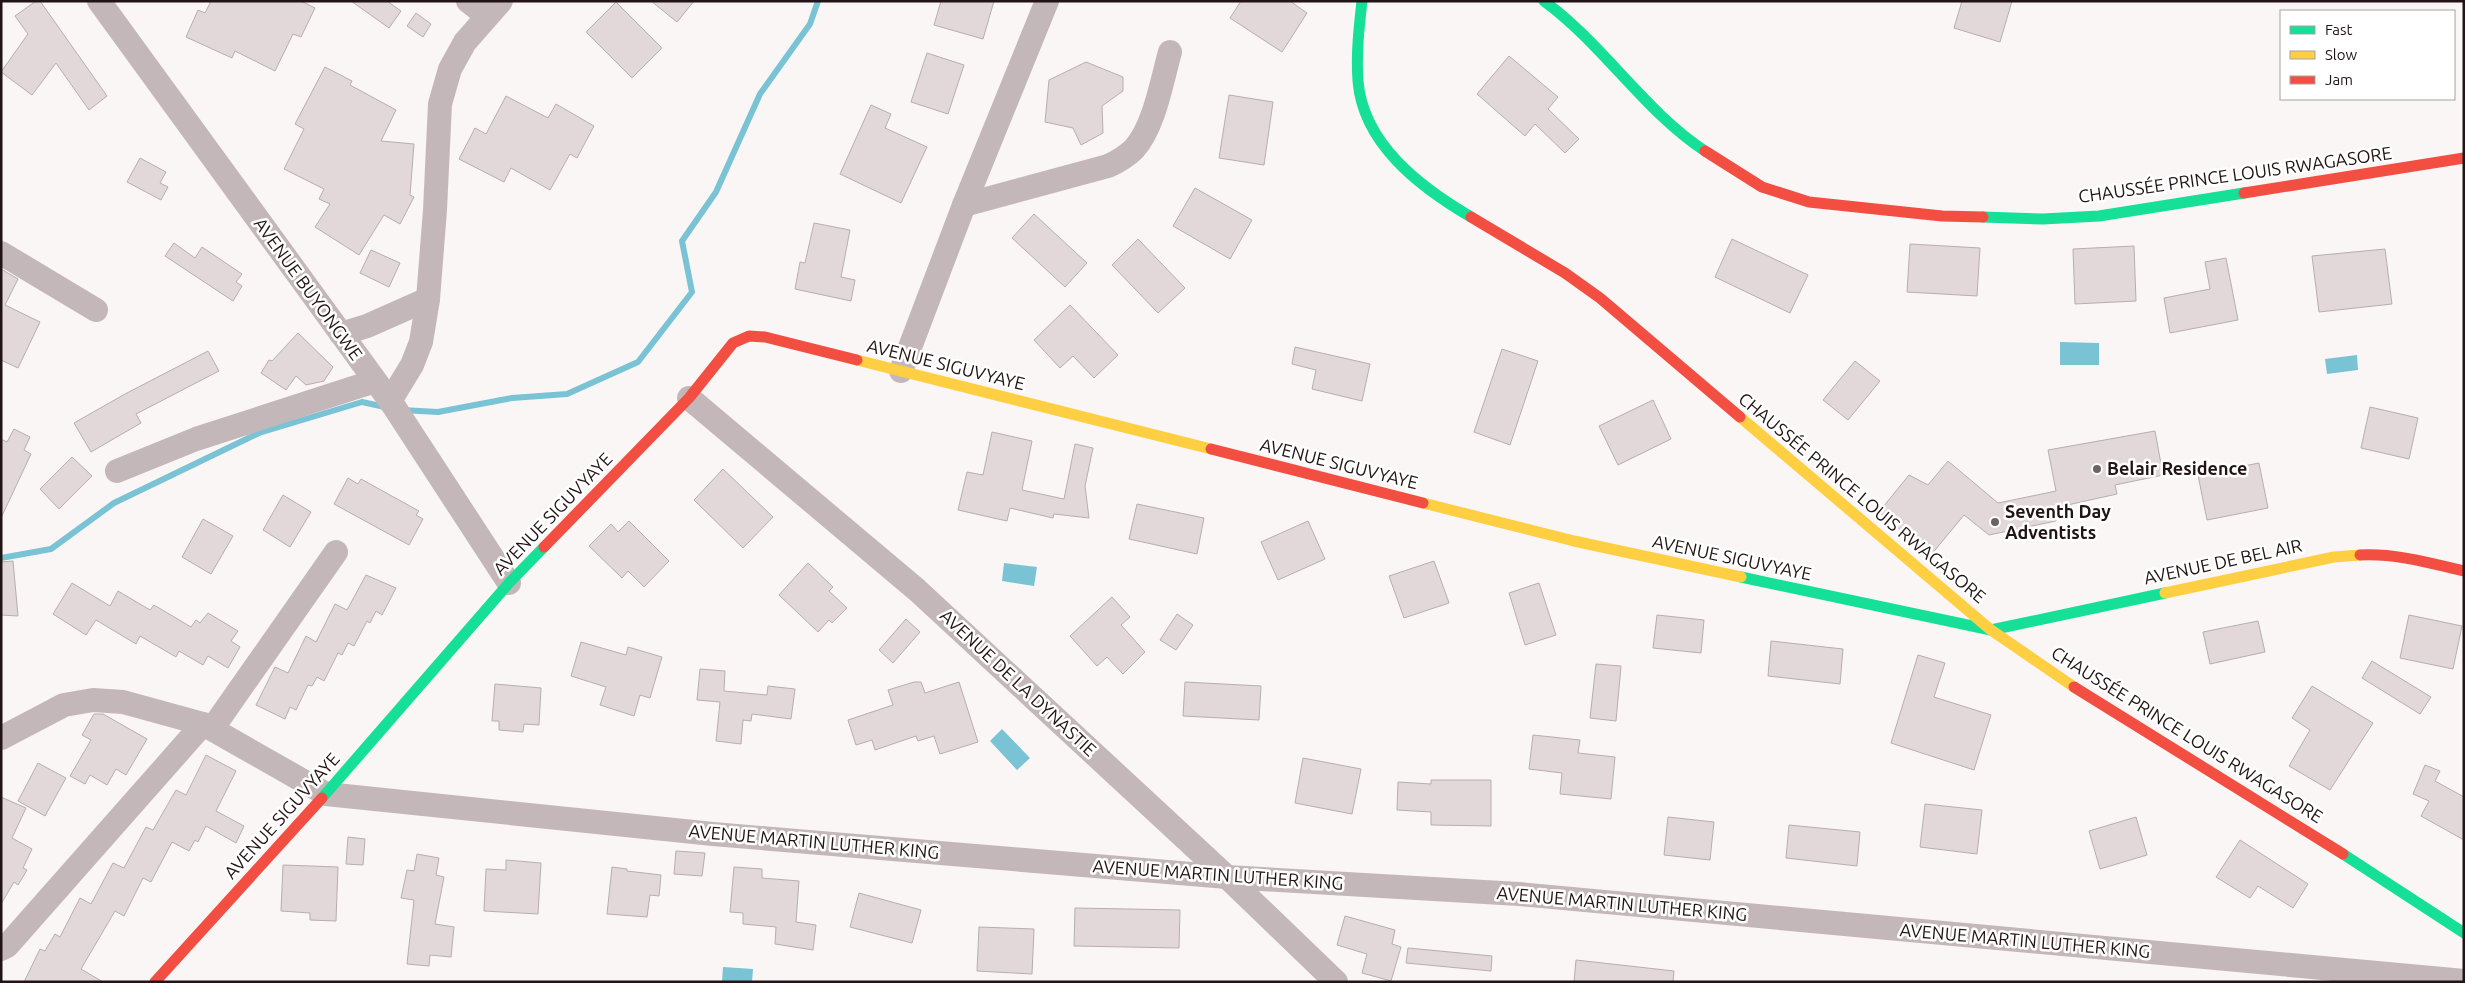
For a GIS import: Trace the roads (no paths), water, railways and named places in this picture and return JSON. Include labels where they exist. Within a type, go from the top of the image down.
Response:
[{"type":"street","name":"AVENUE BUYONGWE","points":[[99,1],[416,438],[509,584]]},
{"type":"street","points":[[391,403],[412,365],[421,342],[428,299],[435,210],[440,104],[450,69],[465,42],[494,9],[468,1]]},
{"type":"street","points":[[901,371],[964,205],[1047,1]]},
{"type":"street","name":"CHAUSSÉE PRINCE LOUIS RWAGASORE","points":[[1362,1],[1357,46],[1358,83],[1367,120],[1392,158],[1450,205],[1565,273],[1600,298],[1991,630],[2082,692],[2289,819],[2464,934]]},
{"type":"street","name":"CHAUSSÉE PRINCE LOUIS RWAGASORE","points":[[1544,1],[1570,20],[1661,114],[1690,141],[1762,187],[1809,202],[1942,216],[2043,218],[2099,216],[2464,158]]},
{"type":"street","points":[[964,205],[1108,166],[1123,158],[1135,148],[1148,126],[1170,52]]},
{"type":"street","points":[[1,253],[96,310]]},
{"type":"street","points":[[341,334],[367,326],[428,299]]},
{"type":"street","name":"AVENUE SIGUVYAYE","points":[[154,982],[326,794],[509,584],[689,398],[733,342],[749,336],[764,337],[901,371],[1565,539],[1991,630]]},
{"type":"street","points":[[117,471],[196,439],[375,381]]},
{"type":"street","name":"AVENUE DE LA DYNASTIE","points":[[689,398],[917,590],[1227,877],[1336,982]]},
{"type":"street","points":[[1,950],[208,727],[336,552]]},
{"type":"street","name":"AVENUE DE BEL AIR","points":[[1991,630],[2286,565],[2334,557],[2377,554],[2419,560],[2464,571]]},
{"type":"street","name":"AVENUE MARTIN LUTHER KING","points":[[1,738],[64,705],[93,700],[123,702],[208,727],[326,794],[713,834],[1227,877],[1519,894],[2464,981]]},
{"type":"water","points":[[2060,342],[2099,343],[2099,365],[2060,365]]},
{"type":"water","points":[[2357,355],[2358,370],[2327,374],[2325,359]]},
{"type":"water","points":[[1004,563],[1037,567],[1034,586],[1002,581]]},
{"type":"water","points":[[1002,729],[1030,758],[1017,770],[990,741]]},
{"type":"water","points":[[723,967],[753,969],[752,982],[722,982]]},
{"type":"waterway","points":[[402,410],[438,412],[512,398],[567,394],[638,362],[692,292],[682,241],[716,192],[760,94],[810,24],[818,1]]},
{"type":"waterway","points":[[1,558],[51,549],[114,503],[259,433],[362,402],[385,407]]},
{"type":"place","name":"Belair Residence","points":[[2097,469]]},
{"type":"place","name":"Seventh Day Adventists","points":[[1995,522]]}]
